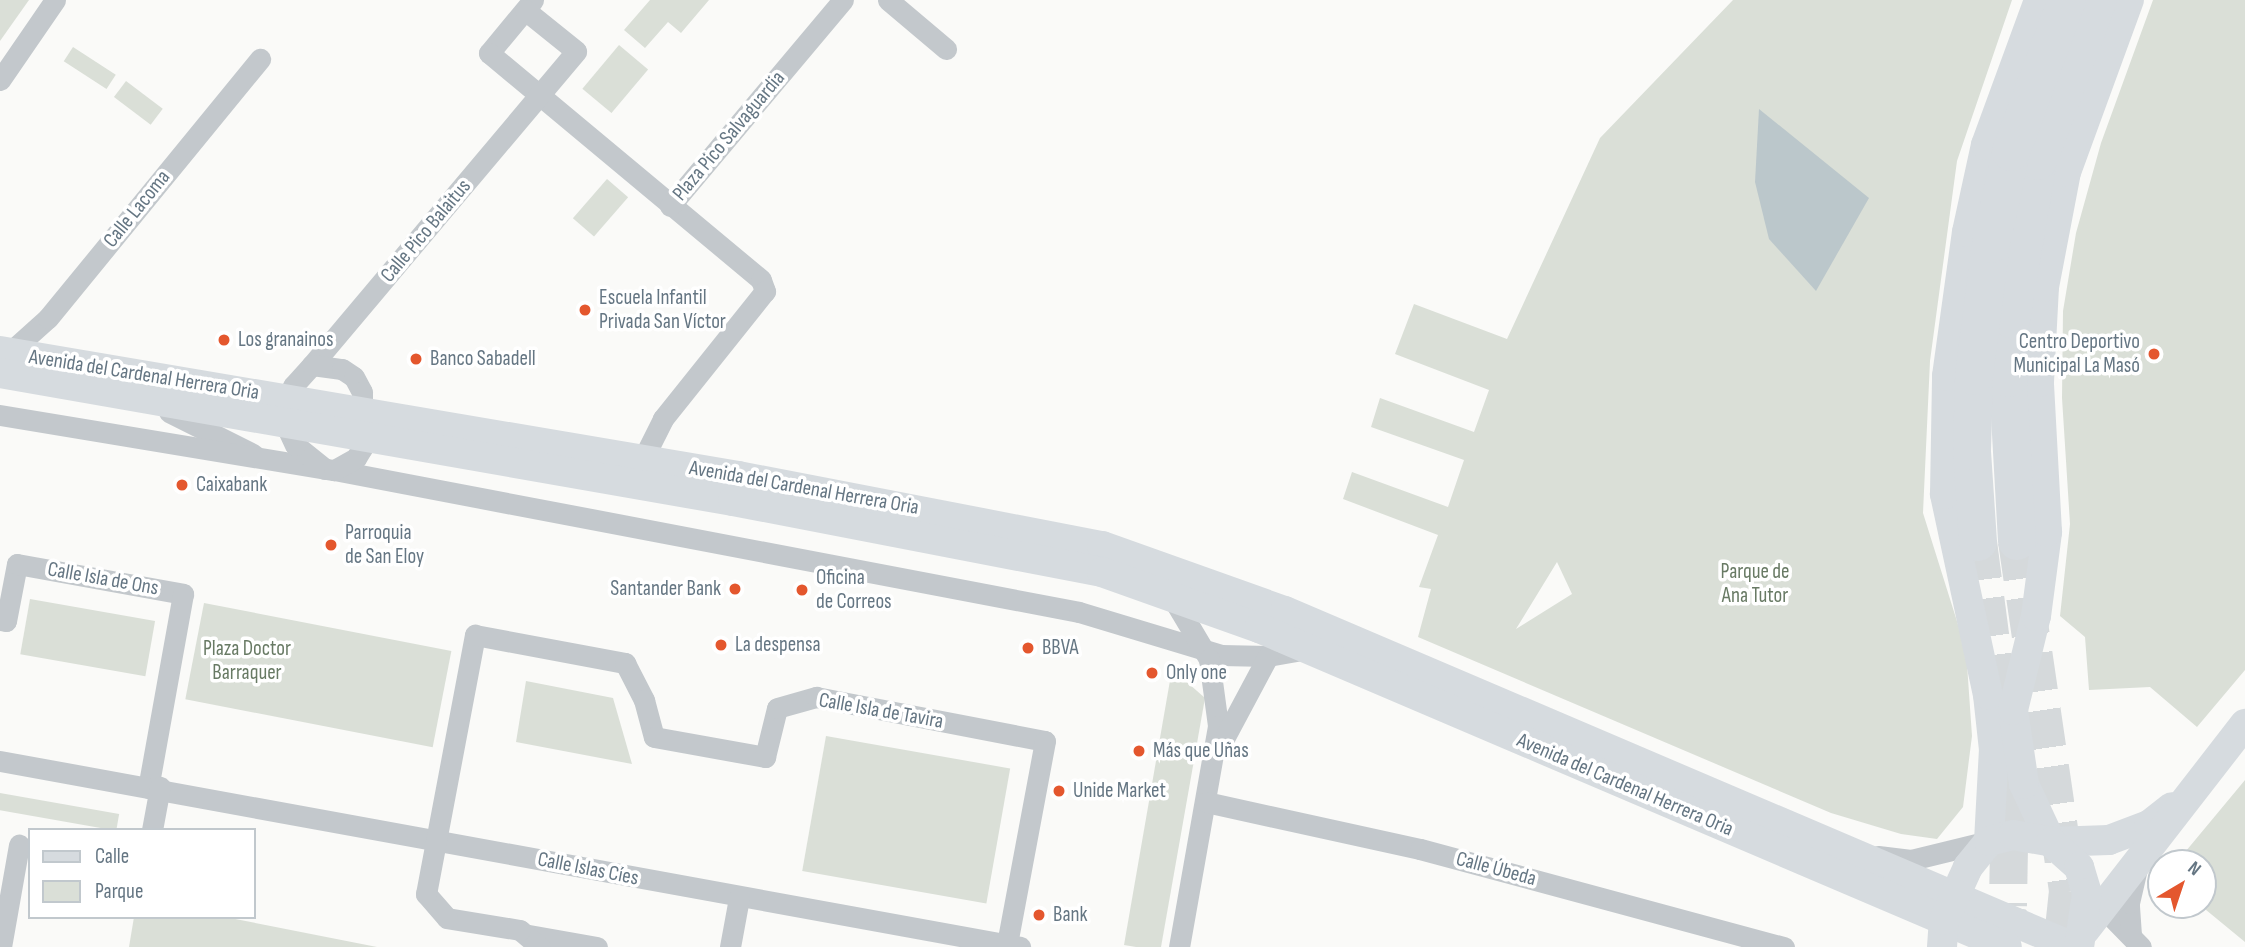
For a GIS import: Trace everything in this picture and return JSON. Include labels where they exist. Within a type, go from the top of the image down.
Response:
[{"type":"highway","points":[[1978,542],[1972,451],[1974,376],[1991,244],[2011,152],[2067,0]]},
{"type":"highway","points":[[2017,541],[2008,390],[2011,319],[2038,161],[2098,0]]},
{"type":"main road","points":[[1943,928],[1989,841],[1994,750],[1988,695],[1945,494],[1947,376],[1967,232],[1986,145],[2039,0]]},
{"type":"main road","points":[[2129,0],[2066,172],[2044,287],[2039,382],[2047,532],[2036,616],[2013,710],[2024,784],[2051,842],[2088,843],[2131,834],[2168,811],[2197,783]]},
{"type":"main road","name":"Avenida del Cardenal Herrera Oria","points":[[3,359],[128,396],[287,412]]},
{"type":"main road","name":"Avenida del Cardenal Herrera Oria","points":[[3,359],[364,425],[995,548],[1168,592],[1264,642],[1306,649],[1943,928],[2007,947]]},
{"type":"main road","name":"Avenida del Cardenal Herrera Oria","points":[[364,425],[643,459],[1072,538],[1236,592],[1841,849],[1943,928],[2085,925],[2074,861],[2051,842],[2013,835],[1989,841]]},
{"type":"main road","points":[[2085,925],[2137,868],[2197,783],[2245,724]]},
{"type":"street","points":[[0,80],[55,0]]},
{"type":"street","name":"Plaza Pico Salvaguardia","points":[[643,459],[663,419],[765,291],[761,280],[670,206],[843,0]]},
{"type":"street","points":[[888,0],[946,49]]},
{"type":"street","name":"Calle Pico Balaitus","points":[[312,365],[539,95],[576,51],[529,5],[489,53],[539,95],[670,206]]},
{"type":"street","name":"Calle Lacoma","points":[[3,359],[48,318],[260,60]]},
{"type":"street","points":[[312,365],[342,369],[354,377],[362,391],[364,425],[356,458],[330,470]]},
{"type":"street","name":"Avenida del Cardenal Herrera Oria","points":[[312,365],[287,412],[295,445],[330,470]]},
{"type":"street","name":"Avenida del Cardenal Herrera Oria","points":[[128,396],[193,421],[263,461]]},
{"type":"street","name":"Avenida del Cardenal Herrera Oria","points":[[0,415],[263,461],[330,470],[1079,612],[1180,643],[1209,661],[1238,657],[1264,642]]},
{"type":"street","name":"Calle Isla de Ons","points":[[0,620],[6,621],[17,564],[183,594],[154,788]]},
{"type":"street","points":[[1168,592],[1209,661],[1218,714],[1216,754],[1180,947]]},
{"type":"street","points":[[1216,754],[1264,642],[1254,613],[1236,592]]},
{"type":"street","name":"Calle Isla de Tavira","points":[[436,841],[475,635],[625,663],[643,700],[654,737],[765,757],[777,708],[816,696],[1045,741],[1014,946]]},
{"type":"street","name":"Calle Islas Cíes","points":[[0,761],[739,898],[1014,946]]},
{"type":"street","points":[[152,828],[154,788]]},
{"type":"street","name":"Calle Úbeda","points":[[1206,802],[1420,849],[1784,947]]},
{"type":"street","points":[[436,841],[426,894],[447,918],[535,941],[597,947]]},
{"type":"street","name":"Avenida del Cardenal Herrera Oria","points":[[1841,849],[1911,860],[1989,841]]},
{"type":"street","points":[[1,947],[16,845]]},
{"type":"street","points":[[2136,941],[2129,903],[2137,868]]},
{"type":"street","points":[[730,947],[739,898]]},
{"type":"street","name":"Avenida del Cardenal Herrera Oria","points":[[2085,925],[2136,941]]},
{"type":"green space","points":[[0,0],[29,0],[0,41]]},
{"type":"green space","points":[[650,0],[709,0],[681,33],[668,22],[645,48],[624,30]]},
{"type":"green space","name":"Parque de Ana Tutor","points":[[1733,0],[2012,0],[1957,161],[1930,361],[1923,513],[1966,650],[1972,736],[1963,807],[1937,839],[1901,834],[1831,813],[1418,637],[1431,589],[1419,587],[1438,535],[1343,499],[1352,472],[1448,507],[1464,460],[1371,427],[1380,398],[1474,432],[1489,390],[1395,354],[1414,304],[1507,339],[1600,138]],"holes":[[[1557,562],[1572,594],[1516,629]]]},
{"type":"green space","name":"Centro Deportivo Municipal La Masó","points":[[2153,0],[2245,0],[2245,670],[2197,727],[2150,687],[2089,690],[2085,637],[2060,616],[2070,524],[2062,398],[2063,311],[2076,233],[2101,143]]},
{"type":"green space","points":[[619,45],[648,69],[611,113],[582,89]]},
{"type":"green space","points":[[73,47],[116,75],[107,89],[64,61]]},
{"type":"green space","points":[[126,81],[163,109],[151,125],[114,97]]},
{"type":"green space","points":[[607,179],[628,197],[594,237],[573,218]]},
{"type":"green space","points":[[30,599],[155,621],[145,676],[20,654]]},
{"type":"green space","name":"Plaza Doctor Barraquer","points":[[204,603],[451,651],[433,747],[185,699]]},
{"type":"green space","points":[[1172,669],[1205,698],[1161,947],[1136,947],[1124,945]]},
{"type":"green space","points":[[526,681],[613,698],[632,764],[516,742]]},
{"type":"green space","points":[[826,736],[1010,768],[986,903],[802,871]]},
{"type":"green space","points":[[2245,780],[2245,942],[2217,919],[2217,849],[2188,849]]},
{"type":"green space","points":[[0,793],[119,814],[117,828],[101,828],[0,810]]},
{"type":"green space","points":[[134,919],[235,919],[377,947],[129,947]]},
{"type":"shaded area","points":[[1759,109],[1869,198],[1816,291],[1769,239],[1755,182]]},
{"type":"tunnel","points":[[2017,541],[2068,891],[2062,947]]},
{"type":"tunnel","points":[[1978,542],[2010,789],[2008,906],[2000,947]]},
{"type":"place","name":"Escuela Infantil Privada San Víctor","points":[[585,310]]},
{"type":"place","name":"Los granainos","points":[[224,340]]},
{"type":"place","name":"Centro Deportivo Municipal La Masó","points":[[2154,354]]},
{"type":"place","name":"Banco Sabadell","points":[[416,359]]},
{"type":"place","name":"Caixabank","points":[[182,485]]},
{"type":"place","name":"Parroquia de San Eloy","points":[[331,545]]},
{"type":"place","name":"Santander Bank","points":[[735,589]]},
{"type":"place","name":"Oficina de Correos","points":[[802,590]]},
{"type":"place","name":"La despensa","points":[[721,645]]},
{"type":"place","name":"BBVA","points":[[1028,648]]},
{"type":"place","name":"Only one","points":[[1152,673]]},
{"type":"place","name":"Más que Uñas","points":[[1139,751]]},
{"type":"place","name":"Unide Market","points":[[1059,791]]},
{"type":"place","name":"Bank","points":[[1039,915]]}]
